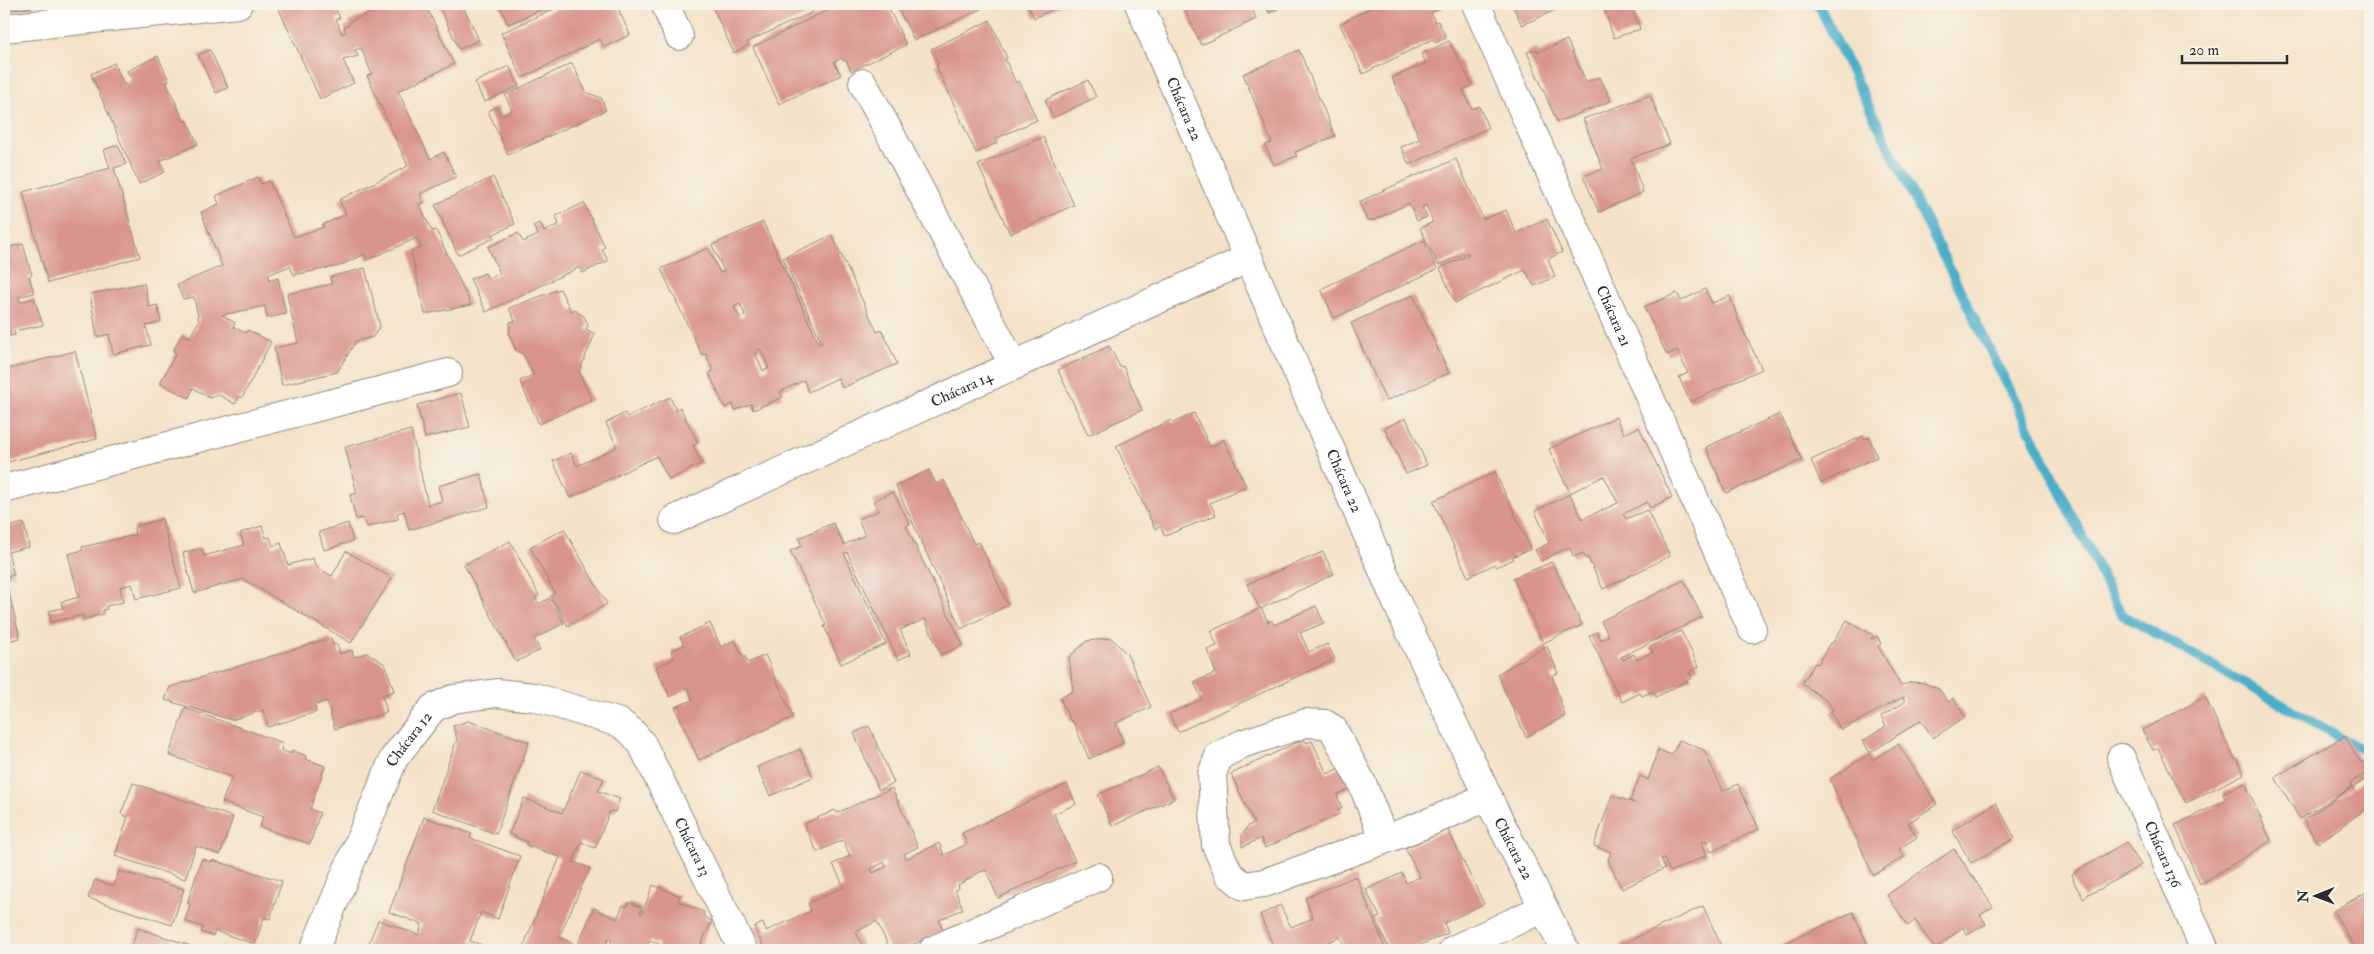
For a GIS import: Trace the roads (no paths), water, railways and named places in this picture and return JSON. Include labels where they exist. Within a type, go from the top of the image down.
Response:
[{"type":"street","points":[[4,28],[238,4]]},
{"type":"street","points":[[665,4],[679,36]]},
{"type":"street","name":"Chácara 22","points":[[1139,4],[1396,601],[1488,796],[1565,950]]},
{"type":"street","name":"Chácara 21","points":[[1476,4],[1752,629]]},
{"type":"street","points":[[863,83],[1014,366]]},
{"type":"street","name":"Chácara 14","points":[[674,520],[1249,258]]},
{"type":"street","points":[[4,489],[448,373]]},
{"type":"street","name":"Chácara 12","points":[[314,950],[394,758],[433,708],[453,699],[497,693],[534,697],[620,723],[632,732],[642,744]]},
{"type":"street","points":[[1384,839],[1362,783],[1333,729],[1324,724],[1306,723],[1242,744],[1219,756],[1212,774],[1216,845],[1230,874],[1244,886],[1264,883],[1384,839],[1444,817],[1488,796]]},
{"type":"street","name":"Chácara 13","points":[[642,744],[743,950]]},
{"type":"street","name":"Chácara 136","points":[[2121,758],[2205,950]]},
{"type":"street","points":[[933,950],[1098,876]]},
{"type":"street","points":[[1453,950],[1544,908]]},
{"type":"waterway","points":[[1818,4],[2121,614],[2370,754]]}]
